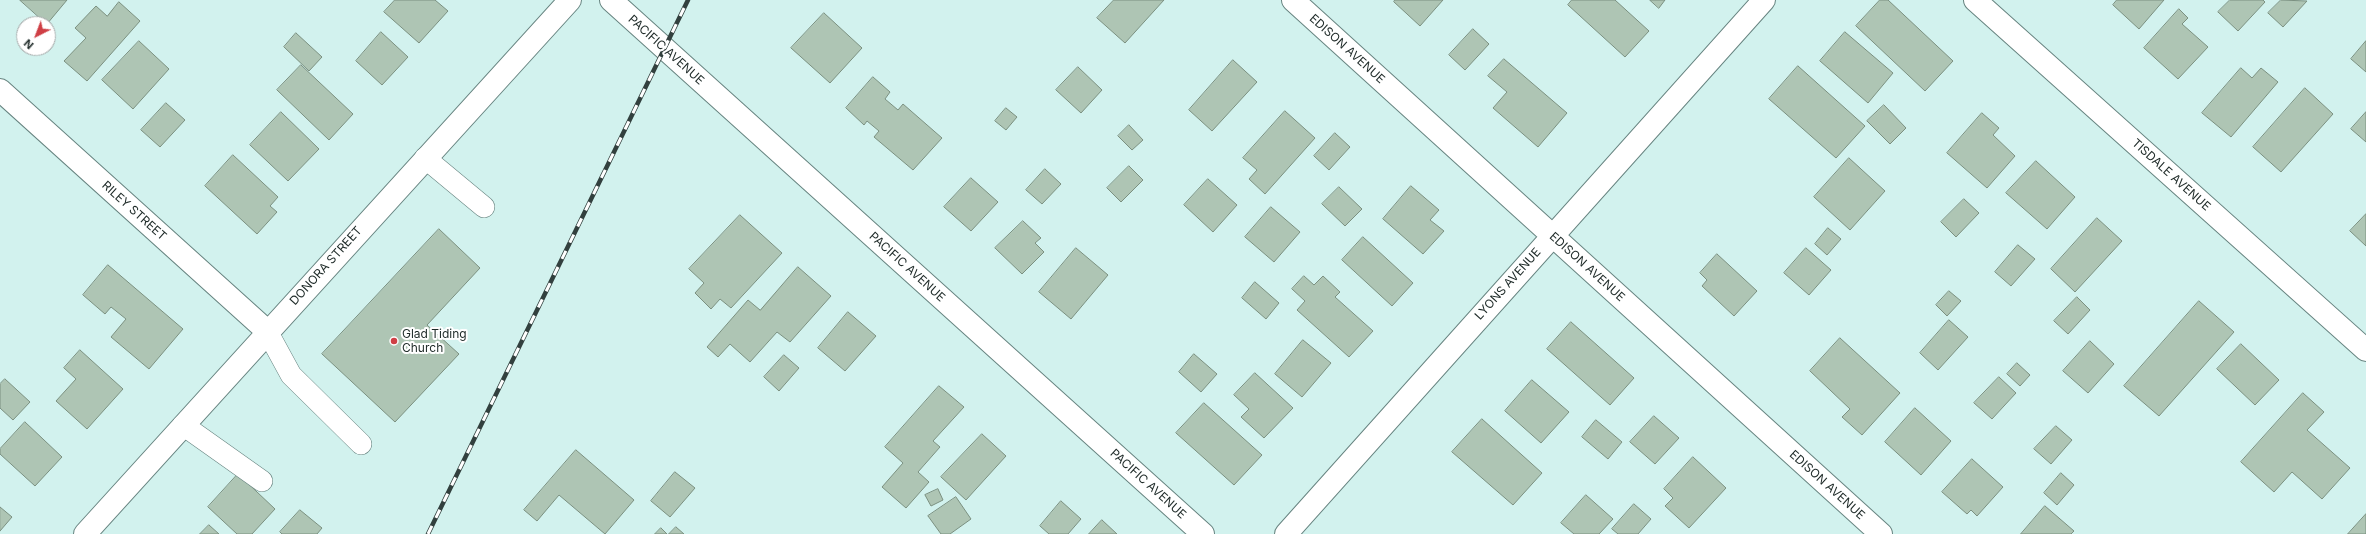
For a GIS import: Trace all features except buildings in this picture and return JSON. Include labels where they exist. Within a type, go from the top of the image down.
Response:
[{"type":"street","name":"DONORA STREET","points":[[84,534],[267,331],[570,0]]},
{"type":"street","name":"PACIFIC AVENUE","points":[[611,0],[1203,534]]},
{"type":"street","name":"EDISON AVENUE","points":[[1293,0],[1881,534]]},
{"type":"street","name":"LYONS AVENUE","points":[[1286,534],[1552,234],[1764,0]]},
{"type":"street","name":"TISDALE AVENUE","points":[[1975,0],[2366,350]]},
{"type":"street","name":"RILEY STREET","points":[[0,90],[267,331]]},
{"type":"lane","points":[[425,158],[484,207]]},
{"type":"lane","points":[[267,331],[291,375],[361,444]]},
{"type":"lane","points":[[183,425],[262,481]]},
{"type":"railway","points":[[428,534],[688,0]]},
{"type":"place","name":"Glad Tiding Church","points":[[394,341]]}]
